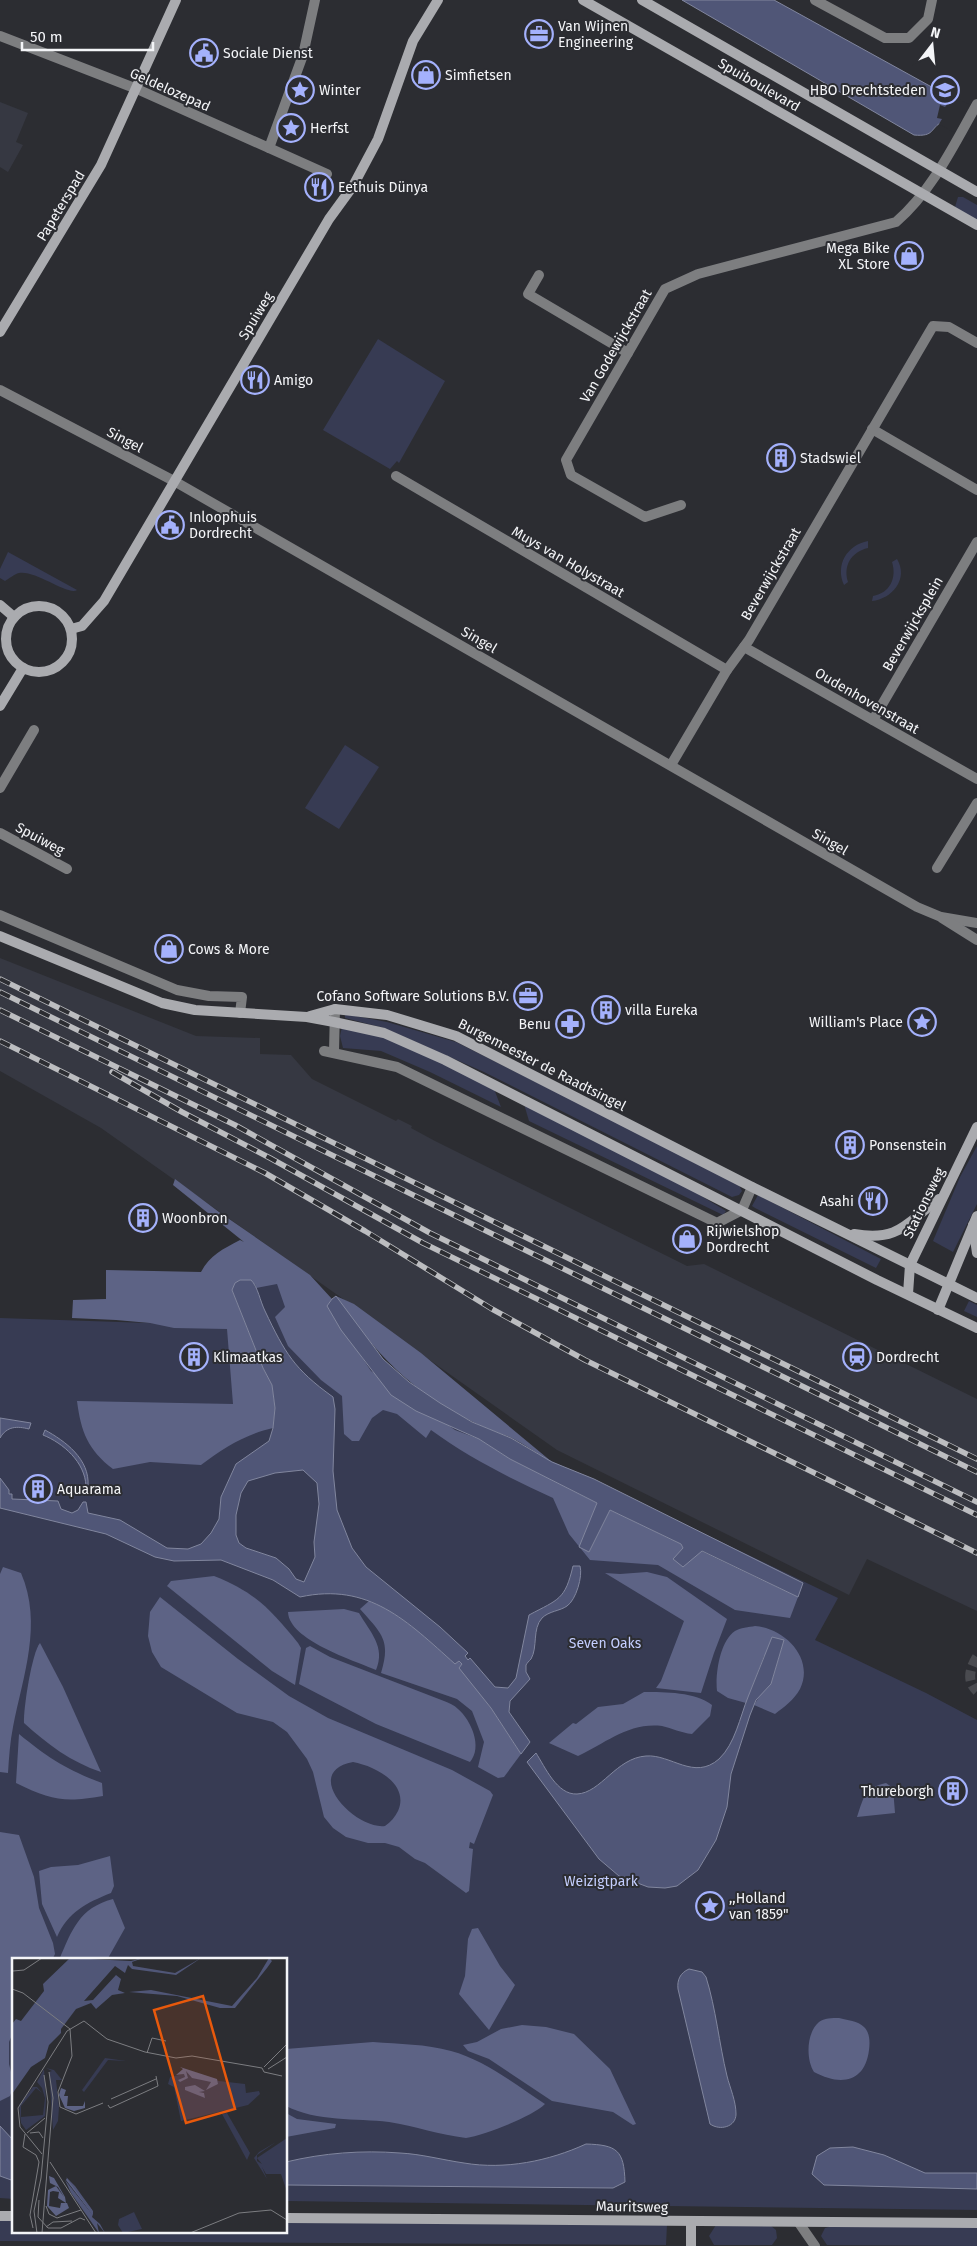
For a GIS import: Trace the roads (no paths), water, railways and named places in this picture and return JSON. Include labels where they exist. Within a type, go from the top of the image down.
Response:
[{"type":"street","name":"Papeterspad","points":[[0,332],[101,165],[176,0]]},
{"type":"street","points":[[269,148],[303,55],[315,0]]},
{"type":"street","name":"Spuiweg","points":[[71,629],[82,626],[104,601],[329,219],[353,186],[378,139],[413,41],[438,0]]},
{"type":"street","name":"Spuiboulevard","points":[[583,0],[977,225]]},
{"type":"street","name":"Spuiboulevard","points":[[642,0],[977,192]]},
{"type":"street","points":[[815,0],[885,38],[909,38],[928,19],[932,0]]},
{"type":"street","name":"Geldelozepad","points":[[0,36],[136,89],[327,174]]},
{"type":"street","points":[[922,194],[939,170],[976,106]]},
{"type":"street","name":"Van Godewijckstraat","points":[[681,505],[645,517],[570,475],[566,460],[665,289],[698,274],[896,222],[922,194]]},
{"type":"street","points":[[539,275],[528,294],[628,353]]},
{"type":"street","name":"Beverwijckstraat","points":[[671,765],[726,670],[744,647],[933,326],[949,326],[977,343]]},
{"type":"street","name":"Singel","points":[[0,390],[174,480],[671,765],[869,881],[917,907],[941,917],[977,940]]},
{"type":"street","points":[[872,430],[977,490]]},
{"type":"street","name":"Muys van Holystraat","points":[[396,476],[726,670]]},
{"type":"street","name":"Beverwijcksplein","points":[[873,720],[977,542]]},
{"type":"street","points":[[0,605],[14,617]]},
{"type":"street","points":[[46,606],[64,617],[71,629],[71,647],[62,663],[46,671],[34,672],[22,668],[13,659],[3,643],[14,617],[25,609],[46,606]]},
{"type":"street","name":"Oudenhovenstraat","points":[[744,647],[977,779]]},
{"type":"street","points":[[0,706],[22,668]]},
{"type":"street","points":[[0,788],[34,730]]},
{"type":"street","points":[[937,868],[977,804]]},
{"type":"street","name":"Spuiweg","points":[[0,833],[67,869]]},
{"type":"street","points":[[0,915],[177,990],[209,996],[242,997],[240,1013]]},
{"type":"street","name":"Singel","points":[[941,917],[977,923]]},
{"type":"street","name":"Burgemeester de Raadtsingel","points":[[0,936],[162,1003],[195,1010],[307,1017],[384,1033],[446,1060],[938,1310],[977,1328]]},
{"type":"street","points":[[335,1009],[329,1052],[397,1067],[717,1223],[742,1210],[752,1187]]},
{"type":"street","name":"Burgemeester de Raadtsingel","points":[[307,1017],[335,1009],[387,1015],[456,1036],[752,1187],[977,1298]]},
{"type":"street","name":"Stationsweg","points":[[910,1264],[977,1127]]},
{"type":"street","points":[[838,1230],[855,1234],[886,1236],[910,1223],[941,1198]]},
{"type":"street","points":[[975,1220],[977,1253]]},
{"type":"street","points":[[938,1310],[975,1220]]},
{"type":"street","points":[[908,1294],[910,1264]]},
{"type":"street","name":"Mauritsweg","points":[[288,2218],[977,2223]]},
{"type":"street","points":[[691,2221],[691,2246]]},
{"type":"street","points":[[798,2223],[815,2246]]},
{"type":"tunnel","points":[[977,1657],[970,1674],[971,1683],[977,1691]]},
{"type":"railway","points":[[0,979],[977,1459]]},
{"type":"railway","points":[[0,992],[977,1472]]},
{"type":"railway","points":[[0,1010],[235,1125],[430,1233],[977,1502]]},
{"type":"railway","points":[[0,1041],[265,1173],[365,1231],[492,1309],[585,1360],[977,1553]]},
{"type":"railway","points":[[112,1072],[423,1243],[977,1515]]},
{"type":"place","name":"Van Wijnen Engineering","points":[[539,34]]},
{"type":"place","name":"Sociale Dienst","points":[[204,53]]},
{"type":"place","name":"Simfietsen","points":[[426,75]]},
{"type":"place","name":"Winter","points":[[300,90]]},
{"type":"place","name":"HBO Drechtsteden","points":[[945,90]]},
{"type":"place","name":"Herfst","points":[[291,128]]},
{"type":"place","name":"Eethuis Dünya","points":[[319,187]]},
{"type":"place","name":"Mega Bike XL Store","points":[[909,256]]},
{"type":"place","name":"Amigo","points":[[255,380]]},
{"type":"place","name":"Stadswiel","points":[[781,458]]},
{"type":"place","name":"Inloophuis Dordrecht","points":[[170,525]]},
{"type":"place","name":"Cows & More","points":[[169,949]]},
{"type":"place","name":"Cofano Software Solutions B.V.","points":[[528,996]]},
{"type":"place","name":"villa Eureka","points":[[606,1010]]},
{"type":"place","name":"William's Place","points":[[922,1022]]},
{"type":"place","name":"Benu","points":[[570,1024]]},
{"type":"place","name":"Ponsenstein","points":[[850,1145]]},
{"type":"place","name":"Asahi","points":[[873,1201]]},
{"type":"place","name":"Woonbron","points":[[143,1218]]},
{"type":"place","name":"Rijwielshop Dordrecht","points":[[687,1239]]},
{"type":"place","name":"Klimaatkas","points":[[194,1357]]},
{"type":"place","name":"Dordrecht","points":[[857,1357]]},
{"type":"place","name":"Aquarama","points":[[38,1489]]},
{"type":"place","name":"Thureborgh","points":[[953,1791]]},
{"type":"place","name":",,Holland van 1859\"","points":[[710,1906]]},
{"type":"park label","name":"Seven Oaks","points":[[605,1643]]},
{"type":"park label","name":"Weizigtpark","points":[[601,1881]]}]
